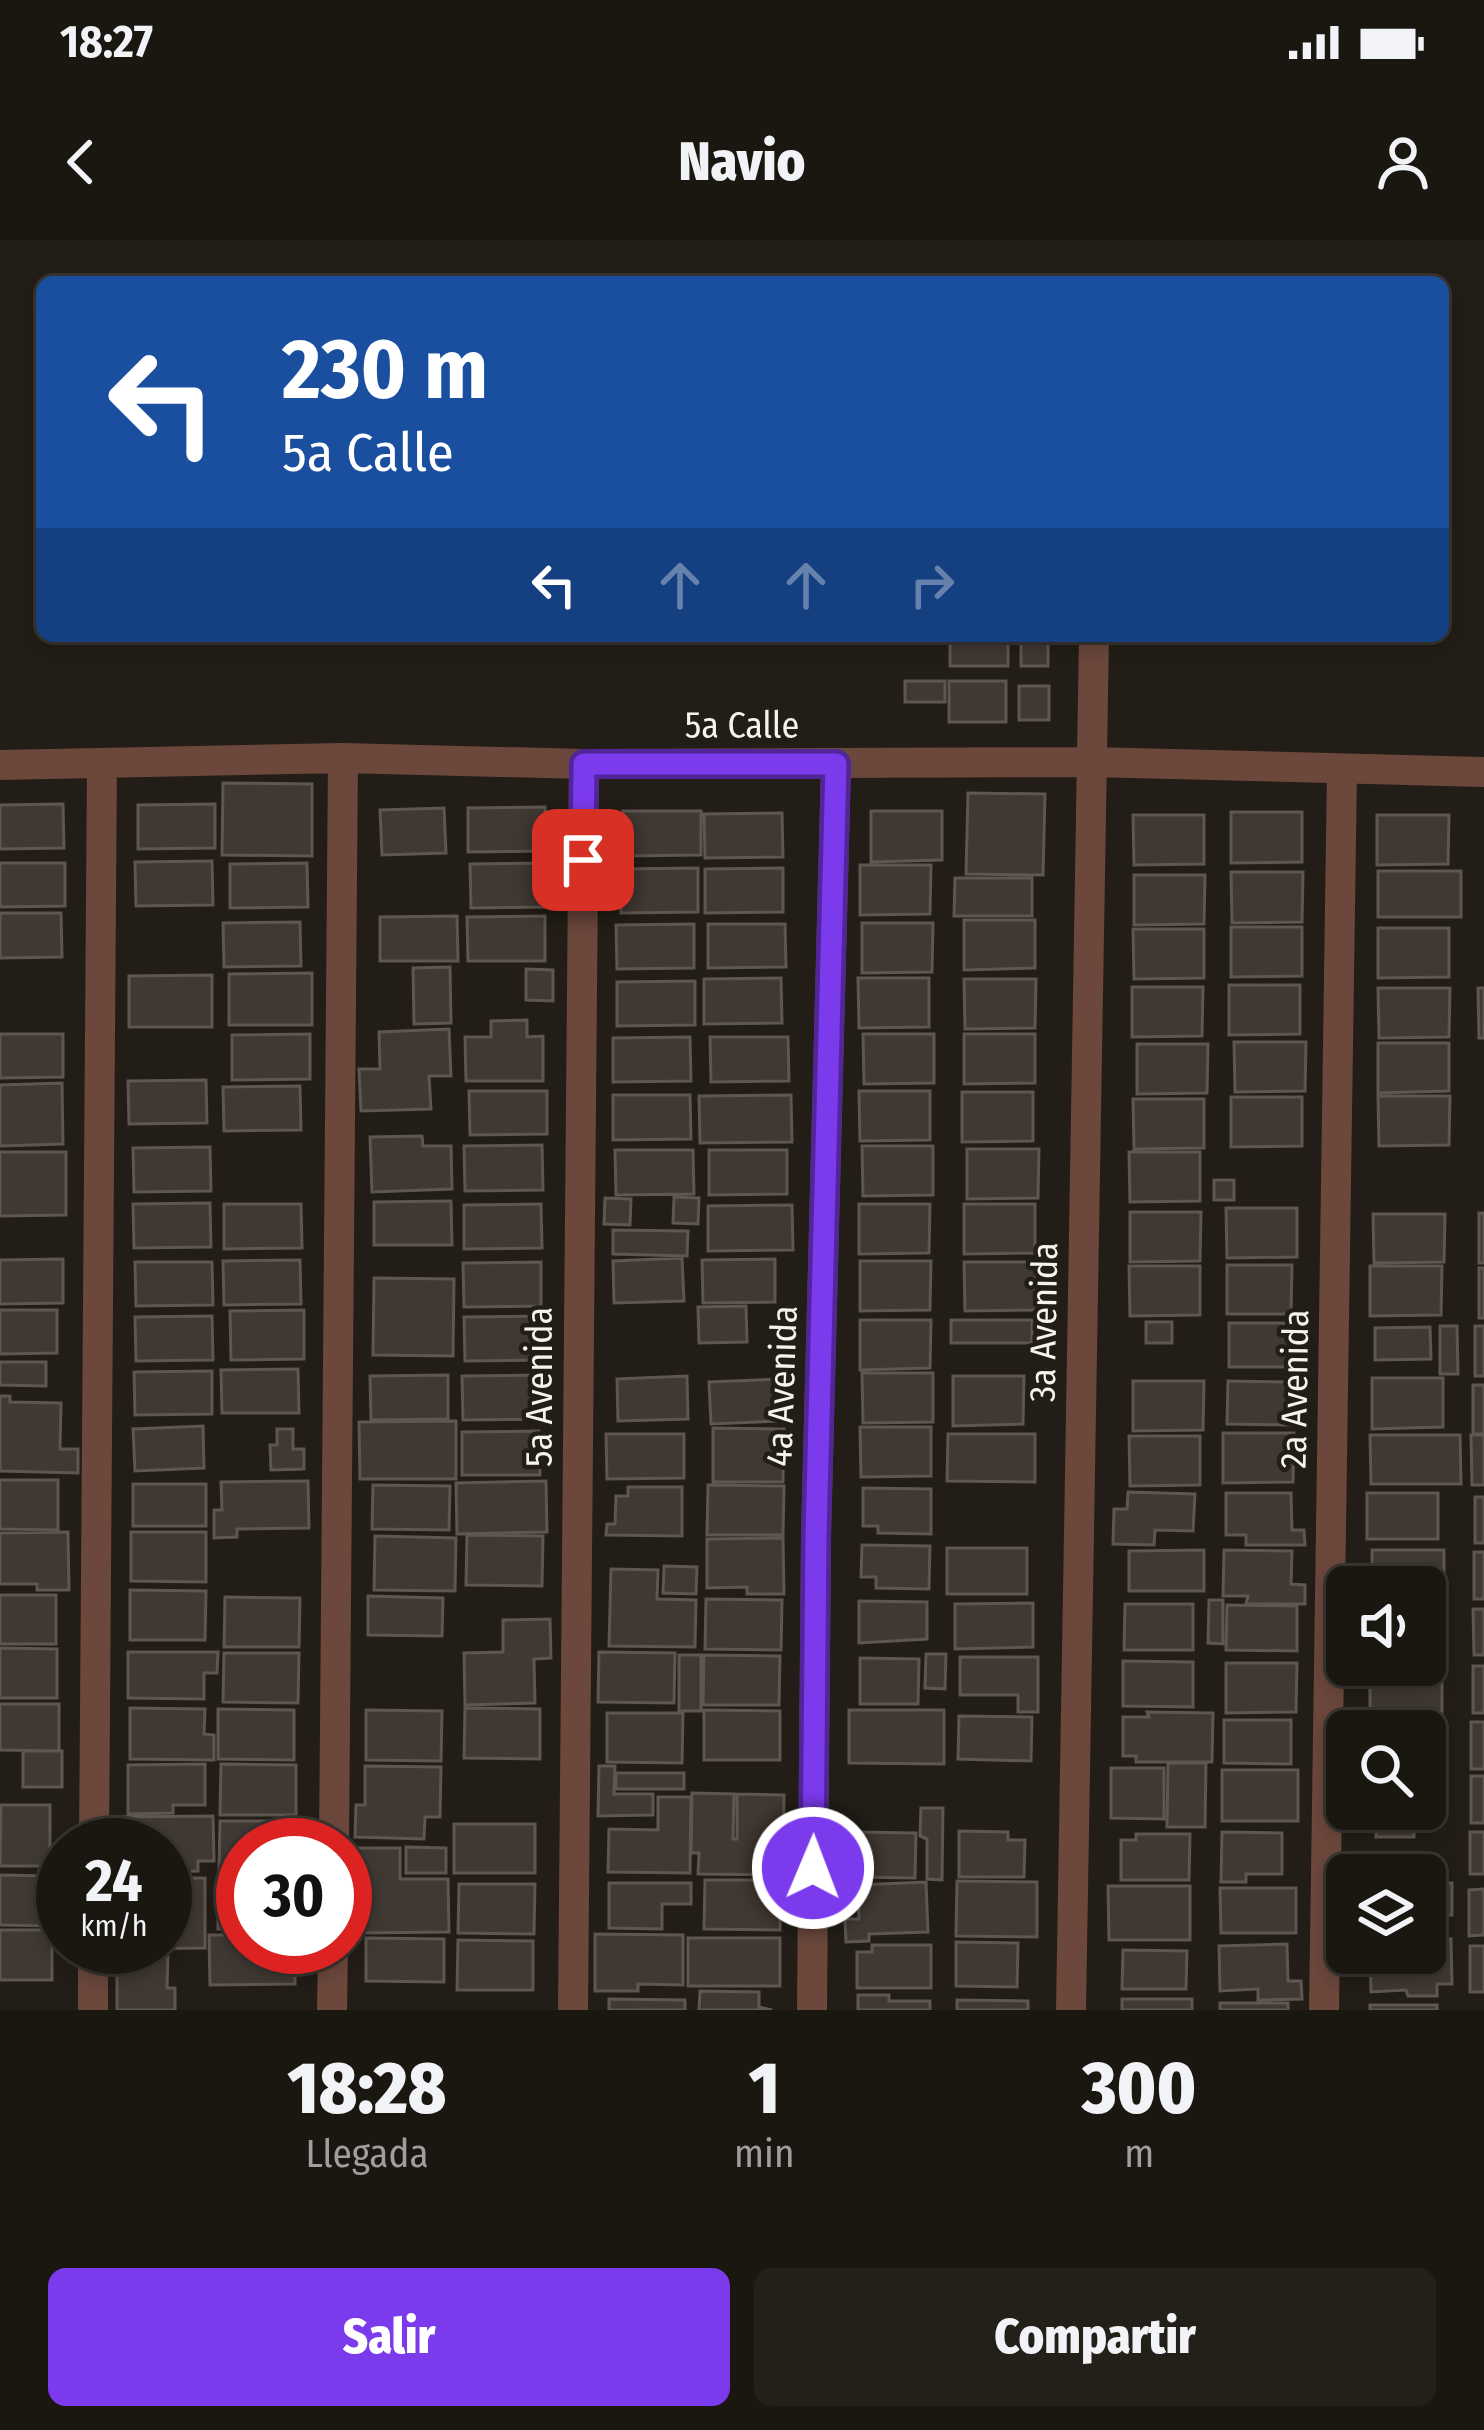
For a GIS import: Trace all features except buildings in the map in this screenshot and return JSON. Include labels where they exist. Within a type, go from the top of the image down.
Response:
[{"type":"street","name":"3a Avenida","points":[[1071,2010],[1094,642]]},
{"type":"street","name":"5a Calle","points":[[0,765],[344,758],[584,764],[1091,762],[1484,772]]},
{"type":"street","points":[[334,1818],[344,758]]},
{"type":"street","points":[[94,1818],[102,764]]},
{"type":"street","name":"5a Avenida","points":[[573,2010],[584,764]]},
{"type":"street","name":"4a Avenida","points":[[812,2010],[816,1536],[836,764]]},
{"type":"street","name":"2a Avenida","points":[[1324,2010],[1342,769]]},
{"type":"street","points":[[93,1974],[93,2010]]},
{"type":"street","points":[[332,2010],[333,1974]]},
{"type":"route","points":[[583,860],[584,764],[836,764],[816,1536],[813,1868]]}]
